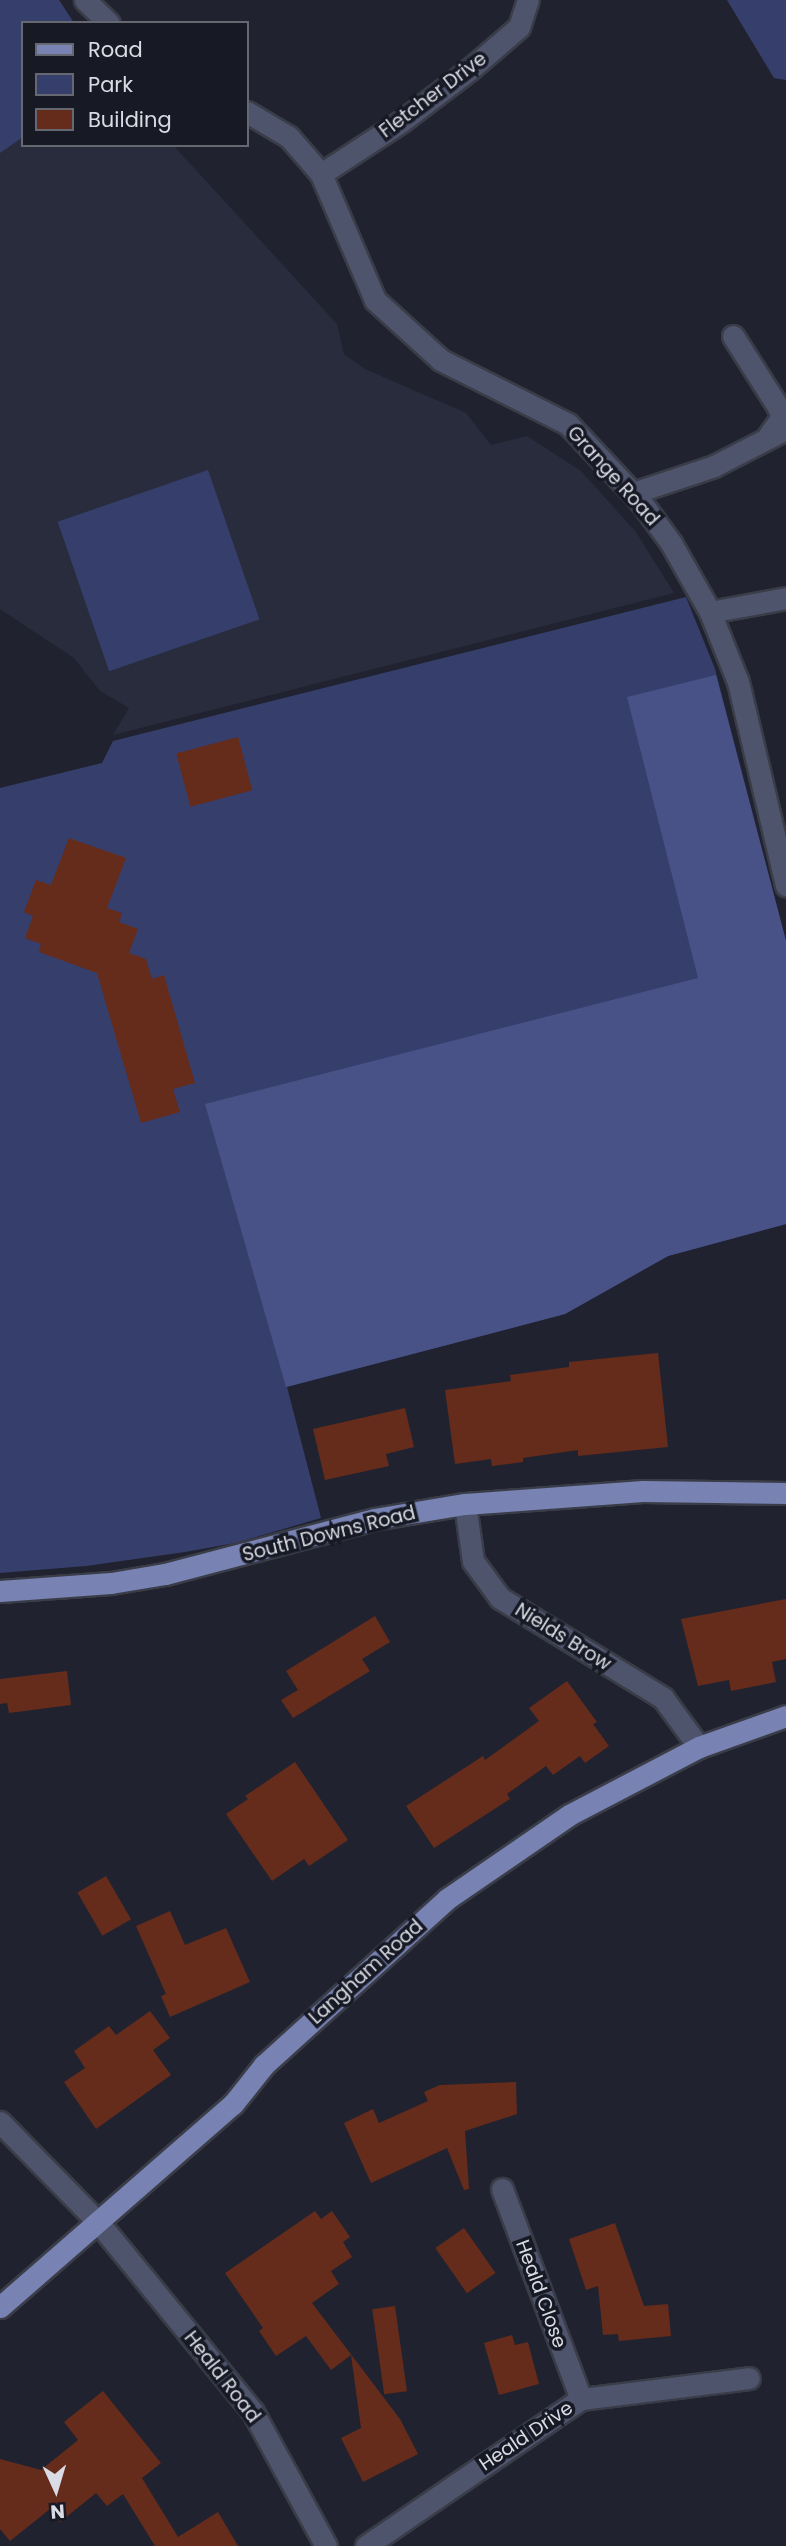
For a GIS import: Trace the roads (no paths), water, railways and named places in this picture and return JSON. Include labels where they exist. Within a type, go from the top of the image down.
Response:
[{"type":"main road","name":"South Downs Road","points":[[0,1591],[111,1583],[165,1574],[374,1519],[465,1504],[643,1491],[786,1493]]},
{"type":"main road","name":"Langham Road","points":[[0,2306],[233,2104],[264,2065],[447,1899],[569,1815],[699,1747],[786,1716]]},
{"type":"street","points":[[85,0],[107,21]]},
{"type":"street","name":"Fletcher Drive","points":[[321,174],[402,121],[469,70],[519,27],[528,0]]},
{"type":"street","name":"Grange Road","points":[[248,113],[289,137],[321,174],[375,300],[441,360],[568,424],[633,493],[671,543],[710,612],[738,682],[786,885]]},
{"type":"street","points":[[633,493],[714,466],[777,433],[782,417],[778,407],[733,336]]},
{"type":"street","points":[[710,612],[786,598]]},
{"type":"street","name":"Nields Brow","points":[[465,1504],[474,1561],[484,1579],[500,1598],[663,1698],[699,1747]]},
{"type":"street","name":"Heald Road","points":[[0,2122],[98,2222],[253,2412],[326,2546]]},
{"type":"street","name":"Heald Close","points":[[502,2189],[581,2399]]},
{"type":"street","name":"Heald Drive","points":[[366,2546],[581,2399],[749,2378]]}]
